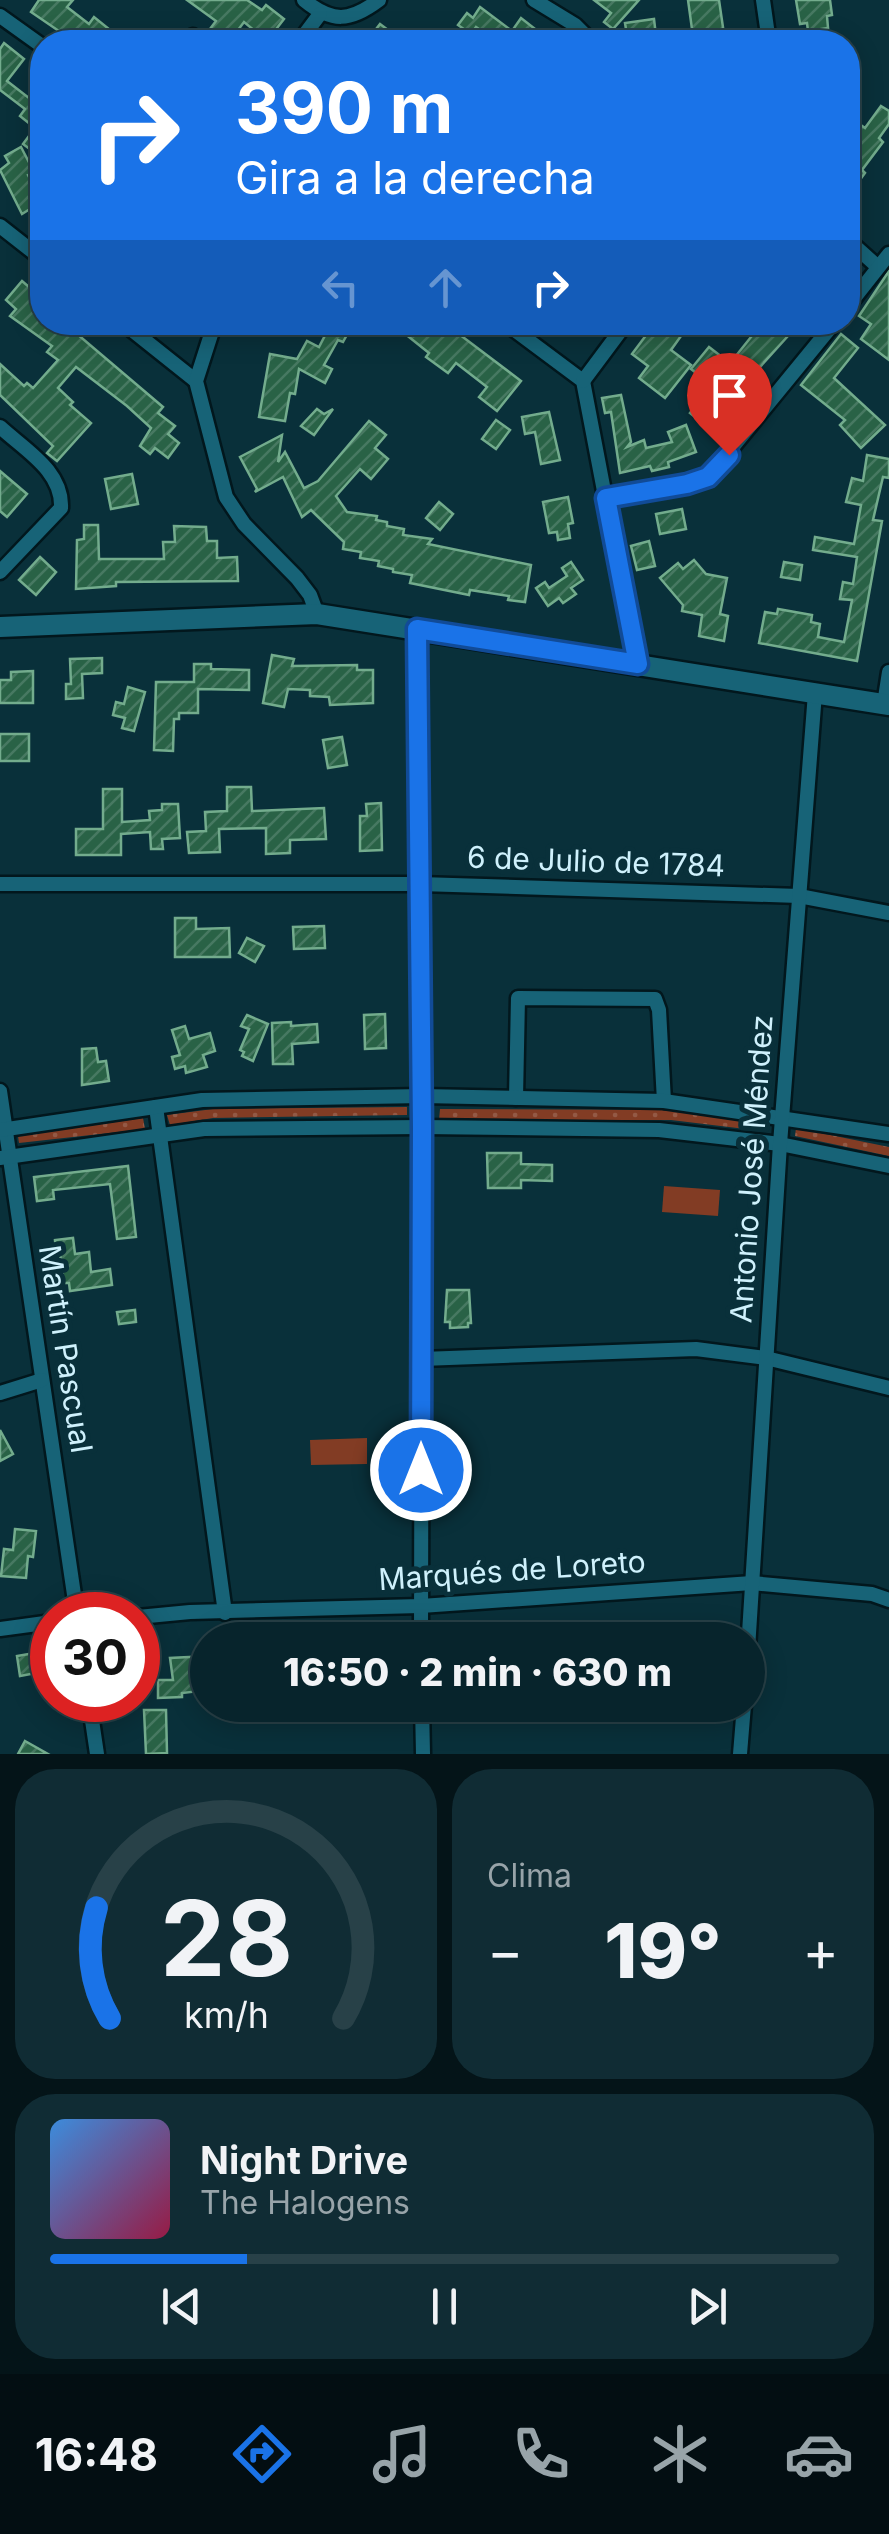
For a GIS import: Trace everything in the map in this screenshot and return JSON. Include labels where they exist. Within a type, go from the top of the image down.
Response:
[{"type":"street","points":[[0,7],[6,0]]},
{"type":"street","points":[[304,0],[320,14],[343,18],[380,0]]},
{"type":"street","points":[[534,0],[579,30]]},
{"type":"street","points":[[763,0],[767,30]]},
{"type":"street","points":[[308,30],[320,14]]},
{"type":"street","points":[[0,16],[30,37]]},
{"type":"street","points":[[1,225],[30,249]]},
{"type":"street","points":[[860,251],[878,268]]},
{"type":"street","points":[[860,291],[889,254]]},
{"type":"street","points":[[138,335],[196,381]]},
{"type":"street","points":[[211,335],[196,381],[226,497],[244,524],[297,578],[317,614]]},
{"type":"street","points":[[521,335],[582,380],[638,664]]},
{"type":"street","points":[[582,380],[617,335]]},
{"type":"street","points":[[606,498],[708,477],[823,335]]},
{"type":"street","points":[[0,427],[56,477],[62,495],[61,508],[0,572]]},
{"type":"street","points":[[0,627],[317,614],[886,704],[889,672]]},
{"type":"street","points":[[417,629],[422,1096],[421,1622]]},
{"type":"street","name":"Antonio José Méndez","points":[[750,1622],[814,692]]},
{"type":"street","name":"6 de Julio de 1784","points":[[0,884],[420,884],[799,896],[889,912]]},
{"type":"street","points":[[516,1098],[518,998],[655,998],[664,1101]]},
{"type":"street","name":"Martín Pascual","points":[[0,1091],[4,1157],[73,1592]]},
{"type":"street","points":[[3,1130],[202,1100],[422,1096],[664,1101],[889,1134]]},
{"type":"street","points":[[156,1107],[225,1613]]},
{"type":"street","points":[[4,1157],[204,1128],[422,1127],[659,1130],[780,1144],[889,1166]]},
{"type":"street","points":[[422,1360],[696,1349],[766,1358],[889,1388]]},
{"type":"street","points":[[0,1393],[42,1380]]},
{"type":"street","name":"Marqués de Loreto","points":[[160,1616],[421,1606],[752,1583],[872,1594],[889,1600]]},
{"type":"street","points":[[0,1629],[30,1625]]},
{"type":"street","points":[[92,1722],[97,1754]]},
{"type":"street","points":[[422,1722],[423,1754]]},
{"type":"street","points":[[740,1754],[743,1722]]},
{"type":"shaded area","points":[[407,1107],[407,1115],[213,1118],[170,1125],[167,1115],[213,1109]]},
{"type":"shaded area","points":[[440,1109],[675,1110],[762,1123],[762,1131],[671,1120],[439,1120]]},
{"type":"shaded area","points":[[143,1118],[145,1129],[19,1143],[18,1136]]},
{"type":"shaded area","points":[[796,1128],[889,1147],[889,1156],[795,1136]]},
{"type":"shaded area","points":[[664,1186],[720,1190],[718,1216],[662,1212]]},
{"type":"shaded area","points":[[367,1438],[367,1464],[311,1465],[310,1440]]},
{"type":"building","points":[[39,0],[73,0],[67,7],[89,24],[94,17],[110,30],[57,30],[31,12]]},
{"type":"building","points":[[187,0],[247,0],[262,10],[266,5],[284,19],[276,30],[254,30],[244,22],[238,30],[209,30],[216,21]]},
{"type":"building","points":[[594,0],[639,0],[613,29],[604,22],[611,13]]},
{"type":"building","points":[[688,0],[719,0],[723,30],[687,30],[692,29]]},
{"type":"building","points":[[796,0],[830,0],[832,15],[827,16],[828,28],[808,30],[807,23],[800,24]]},
{"type":"building","points":[[480,7],[511,30],[465,30],[458,25],[467,13],[473,18]]},
{"type":"building","points":[[521,18],[536,30],[513,30]]},
{"type":"building","points":[[654,19],[655,30],[626,30],[625,23]]},
{"type":"building","points":[[4,43],[24,59],[7,81],[30,99],[30,124],[20,116],[25,109],[0,90],[0,49]]},
{"type":"building","points":[[881,106],[889,111],[889,124],[879,138],[883,142],[862,170],[865,173],[860,180],[860,124],[865,128]]},
{"type":"building","points":[[21,147],[30,164],[30,209],[22,214],[0,170],[9,163],[5,156]]},
{"type":"building","points":[[889,271],[889,360],[861,339],[871,324],[860,314]]},
{"type":"building","points":[[22,281],[30,288],[30,330],[10,316],[16,309],[6,300]]},
{"type":"building","points":[[37,335],[78,335],[163,407],[158,413],[175,426],[168,434],[179,443],[168,458],[155,448],[150,454],[140,446],[151,428],[76,367],[58,388],[91,423],[57,461],[47,453],[53,446],[0,395],[0,364],[24,386],[27,383],[33,388],[58,360],[47,352],[52,346]]},
{"type":"building","points":[[325,335],[347,335],[343,342],[338,340],[324,365],[332,369],[325,383],[299,369],[285,421],[259,417],[270,354],[297,359],[307,341],[319,347]]},
{"type":"building","points":[[406,335],[460,335],[521,381],[497,411],[479,397],[487,387],[456,363],[448,373],[426,357],[429,353]]},
{"type":"building","points":[[646,335],[682,335],[671,350],[691,365],[665,398],[639,378],[648,366],[632,354]]},
{"type":"building","points":[[753,335],[788,336],[750,378],[731,362]]},
{"type":"building","points":[[842,335],[858,348],[834,378],[885,425],[861,448],[840,425],[845,420],[801,385]]},
{"type":"building","points":[[709,347],[731,364],[713,386],[691,369]]},
{"type":"building","points":[[705,393],[725,408],[710,429],[690,413]]},
{"type":"building","points":[[621,395],[631,442],[627,447],[644,440],[646,448],[672,442],[668,432],[686,425],[696,452],[668,462],[669,467],[652,471],[650,466],[620,473],[611,412],[605,413],[602,398]]},
{"type":"building","points":[[317,409],[324,414],[333,409],[314,435],[301,426]]},
{"type":"building","points":[[549,412],[560,460],[541,464],[535,432],[525,434],[522,417]]},
{"type":"building","points":[[496,420],[510,430],[496,449],[482,439]]},
{"type":"building","points":[[369,421],[386,435],[375,448],[388,459],[371,479],[360,469],[336,496],[347,512],[377,516],[376,520],[387,522],[387,526],[404,529],[403,535],[432,539],[428,544],[531,565],[525,602],[508,600],[509,596],[470,590],[469,595],[410,583],[412,575],[393,572],[378,566],[379,561],[360,558],[361,552],[343,549],[344,542],[311,510],[302,517],[283,477],[255,492],[257,489],[240,457],[282,435],[278,462],[285,452],[304,488],[318,481]]},
{"type":"building","points":[[867,455],[889,459],[889,478],[883,477],[873,520],[882,521],[857,661],[759,643],[765,612],[777,614],[778,609],[812,615],[811,622],[820,624],[818,637],[844,642],[852,600],[840,599],[843,582],[853,584],[857,557],[813,550],[815,537],[854,544],[861,505],[846,502],[852,478],[863,481]]},
{"type":"building","points":[[0,471],[27,494],[7,517],[0,511]]},
{"type":"building","points":[[132,474],[138,504],[111,509],[105,479]]},
{"type":"building","points":[[568,497],[573,523],[568,524],[570,538],[558,540],[557,532],[549,533],[543,502]]},
{"type":"building","points":[[439,502],[453,514],[440,530],[426,518]]},
{"type":"building","points":[[682,509],[686,529],[660,534],[656,514]]},
{"type":"building","points":[[84,525],[98,525],[99,559],[164,559],[163,542],[175,542],[174,526],[206,527],[207,541],[217,541],[217,558],[237,557],[238,581],[116,582],[116,586],[76,589],[77,540],[84,539]]},
{"type":"building","points":[[649,541],[655,566],[637,570],[631,546]]},
{"type":"building","points":[[40,557],[56,572],[36,595],[19,580]]},
{"type":"building","points":[[694,560],[706,574],[727,578],[720,614],[728,616],[724,641],[699,636],[702,615],[682,611],[683,605],[660,578],[678,563],[683,569]]},
{"type":"building","points":[[571,562],[583,580],[571,588],[576,594],[563,603],[559,598],[548,606],[536,588],[545,582],[549,588],[567,576],[562,568]]},
{"type":"building","points":[[784,562],[802,565],[800,580],[781,577]]},
{"type":"building","points":[[272,655],[294,659],[292,666],[357,665],[357,670],[373,670],[373,703],[330,705],[329,697],[310,696],[310,690],[288,689],[284,707],[263,703]]},
{"type":"building","points":[[102,658],[102,673],[82,674],[83,698],[66,699],[66,684],[71,684],[70,659]]},
{"type":"building","points":[[194,664],[211,664],[211,669],[249,670],[249,690],[198,689],[198,713],[179,713],[179,719],[174,719],[173,751],[154,750],[156,682],[194,682]]},
{"type":"building","points":[[33,671],[33,703],[0,703],[0,680],[11,680],[11,672]]},
{"type":"building","points":[[128,687],[145,692],[134,731],[122,728],[125,718],[113,715],[116,702],[124,704]]},
{"type":"building","points":[[0,734],[29,734],[29,761],[0,761]]},
{"type":"building","points":[[342,737],[347,765],[328,768],[323,740]]},
{"type":"building","points":[[227,787],[251,787],[252,811],[324,808],[326,839],[290,840],[290,853],[266,854],[266,828],[219,829],[220,852],[189,853],[187,832],[206,831],[205,812],[227,811]]},
{"type":"building","points":[[103,789],[122,789],[122,822],[150,820],[149,811],[162,810],[162,804],[178,804],[180,838],[162,839],[163,849],[151,849],[150,832],[121,834],[121,855],[76,855],[76,829],[103,829]]},
{"type":"building","points":[[381,803],[382,850],[360,851],[360,816],[367,816],[366,804]]},
{"type":"building","points":[[175,918],[196,918],[196,929],[229,928],[230,957],[175,957]]},
{"type":"building","points":[[324,926],[325,948],[294,949],[293,927]]},
{"type":"building","points":[[247,938],[264,946],[255,962],[239,953]]},
{"type":"building","points":[[385,1014],[386,1048],[365,1049],[364,1015]]},
{"type":"building","points":[[247,1015],[268,1024],[253,1061],[242,1056],[244,1052],[240,1050],[249,1029],[241,1026]]},
{"type":"building","points":[[291,1022],[291,1026],[317,1024],[318,1042],[292,1044],[293,1064],[273,1064],[272,1023]]},
{"type":"building","points":[[185,1026],[189,1039],[210,1033],[215,1051],[203,1055],[207,1067],[186,1073],[185,1066],[175,1069],[172,1057],[180,1055],[172,1030]]},
{"type":"building","points":[[96,1048],[98,1062],[106,1061],[109,1081],[82,1085],[82,1049]]},
{"type":"building","points":[[487,1153],[521,1153],[521,1164],[552,1165],[552,1181],[521,1180],[521,1188],[488,1188]]},
{"type":"building","points":[[128,1166],[136,1237],[117,1239],[110,1184],[53,1190],[54,1199],[37,1201],[34,1177]]},
{"type":"building","points":[[73,1238],[75,1254],[89,1252],[91,1272],[110,1269],[112,1285],[70,1291],[69,1283],[64,1283],[55,1240]]},
{"type":"building","points":[[447,1290],[469,1290],[468,1327],[450,1328],[450,1322],[445,1322]]},
{"type":"building","points":[[135,1310],[136,1322],[119,1324],[117,1312]]},
{"type":"building","points":[[0,1430],[13,1454],[0,1461]]},
{"type":"building","points":[[15,1529],[36,1531],[26,1578],[1,1576],[4,1549],[13,1550]]},
{"type":"building","points":[[30,1654],[30,1674],[20,1676],[17,1656]]},
{"type":"building","points":[[190,1657],[190,1692],[182,1693],[182,1697],[160,1698],[160,1680],[173,1680],[170,1658]]},
{"type":"building","points":[[160,1710],[166,1710],[167,1753],[146,1754],[145,1722],[160,1722]]},
{"type":"building","points":[[25,1741],[48,1754],[18,1754]]},
{"type":"route","points":[[421,1470],[417,629],[638,664],[606,498],[708,477],[729,455]]}]
